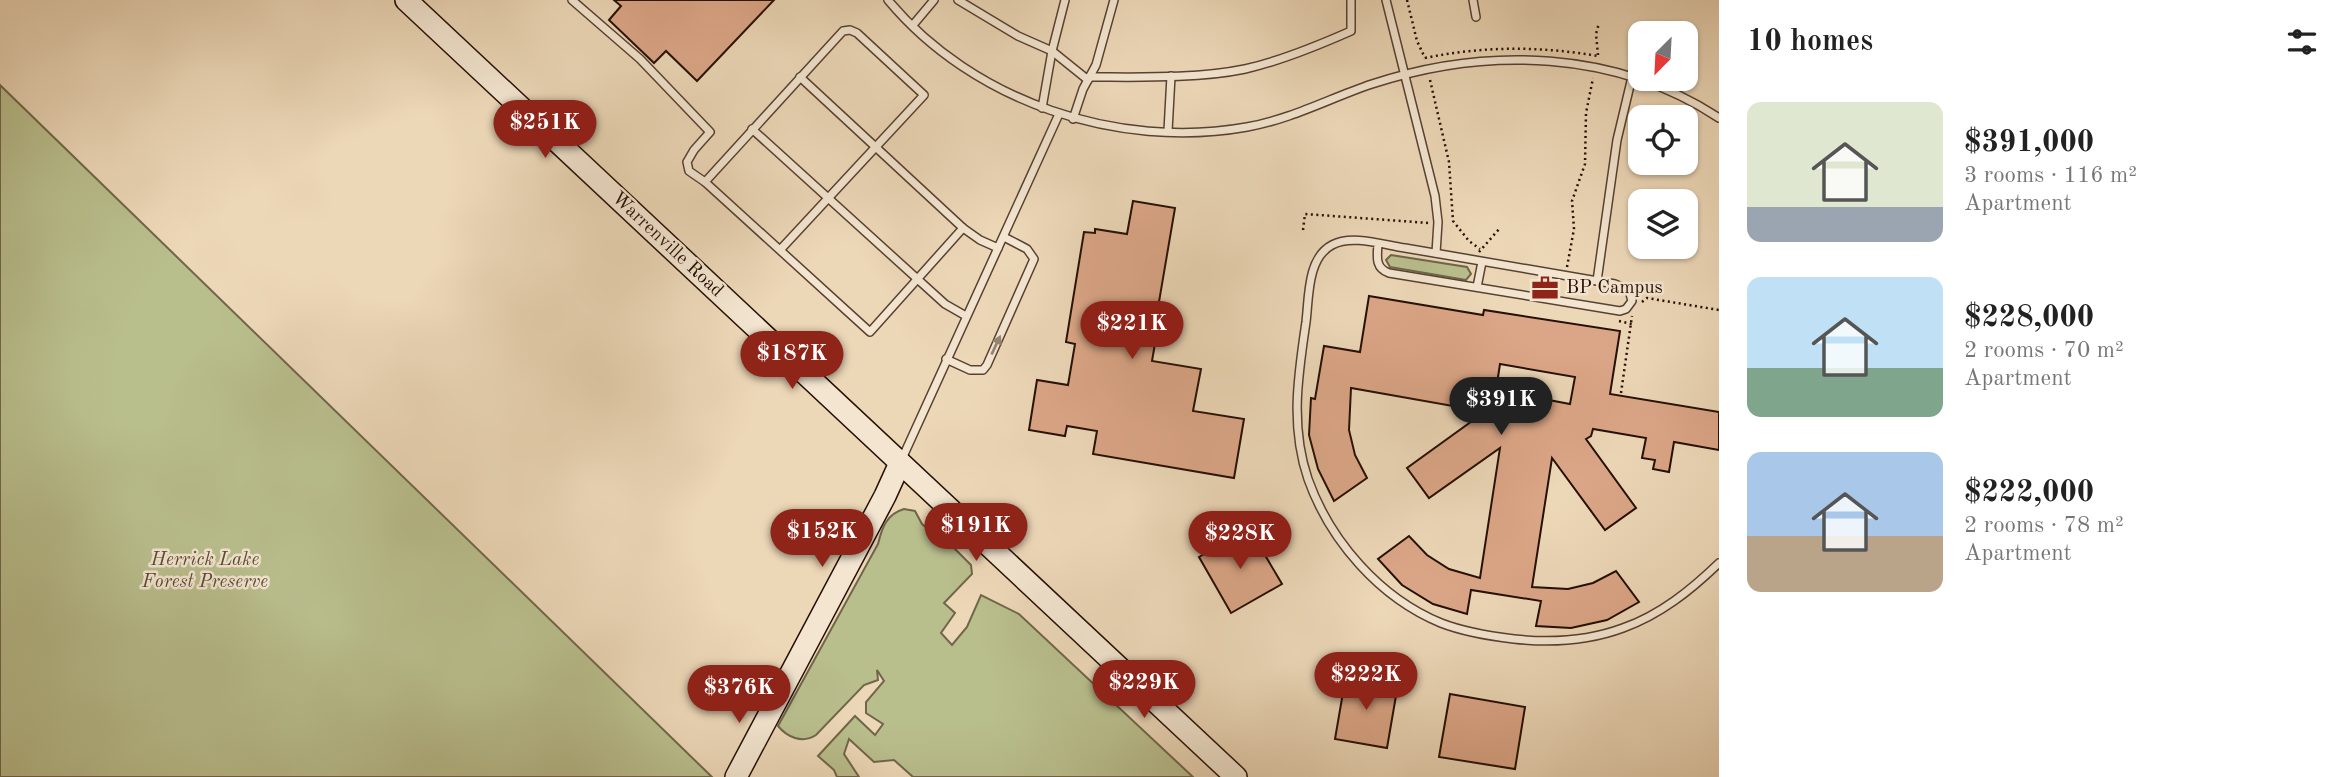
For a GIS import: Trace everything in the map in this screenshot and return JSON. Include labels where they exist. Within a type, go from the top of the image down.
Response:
[{"type":"main road","name":"Warrenville Road","points":[[406,0],[1237,777]]},
{"type":"main road","points":[[736,777],[900,463]]},
{"type":"lane","points":[[572,0],[640,59],[710,132],[694,149],[687,162],[689,171],[705,181],[870,332],[963,228]]},
{"type":"lane","points":[[888,0],[960,64],[1000,88],[1042,108],[1073,119],[1168,131],[1247,127],[1310,109],[1370,84],[1462,62],[1518,59],[1580,65],[1628,76]]},
{"type":"lane","points":[[913,25],[934,0]]},
{"type":"lane","points":[[958,0],[1018,36],[1052,51],[1088,78],[1171,76],[1245,69],[1315,47],[1351,31],[1351,0]]},
{"type":"lane","points":[[1042,108],[1065,0]]},
{"type":"lane","points":[[1073,119],[1088,78],[1096,65],[1114,0]]},
{"type":"lane","points":[[1386,0],[1435,196],[1438,222],[1436,253]]},
{"type":"lane","points":[[1473,0],[1476,17]]},
{"type":"lane","points":[[705,181],[843,31],[857,33],[924,95],[780,250]]},
{"type":"lane","points":[[1168,131],[1171,76]]},
{"type":"lane","points":[[800,77],[963,228],[998,248]]},
{"type":"lane","points":[[1597,281],[1617,140],[1629,91]]},
{"type":"lane","points":[[1668,91],[1719,118]]},
{"type":"lane","points":[[900,463],[1059,114]]},
{"type":"lane","points":[[752,129],[945,304],[966,316]]},
{"type":"lane","points":[[946,359],[970,370],[983,370],[987,365],[1034,259],[1027,250],[1004,237]]},
{"type":"lane","points":[[1378,244],[1377,262],[1384,271],[1620,311],[1630,305],[1632,295],[1623,286],[1378,244],[1338,242],[1325,250],[1316,262],[1300,357],[1296,411],[1303,459],[1317,501],[1343,545],[1381,584],[1411,607],[1463,631],[1510,639],[1561,642],[1623,628],[1656,613],[1686,592],[1719,563]]},
{"type":"lane","points":[[1477,287],[1482,262]]},
{"type":"path","points":[[1407,0],[1417,41],[1426,62]]},
{"type":"path","points":[[1596,62],[1598,23]]},
{"type":"path","points":[[1565,275],[1574,224],[1572,201],[1585,164],[1586,113],[1594,75]]},
{"type":"path","points":[[1430,80],[1449,162],[1453,220],[1469,241],[1480,249]]},
{"type":"path","points":[[1303,230],[1305,214],[1438,222],[1453,220]]},
{"type":"path","points":[[1621,393],[1631,316],[1643,299],[1719,310]]},
{"type":"green space","name":"Herrick Lake Forest Preserve","points":[[0,85],[712,777],[0,777]]},
{"type":"green space","points":[[1391,255],[1467,267],[1471,274],[1466,280],[1390,267],[1386,260]]},
{"type":"green space","points":[[904,509],[915,511],[922,524],[953,547],[971,565],[972,574],[944,603],[955,613],[941,633],[952,645],[967,627],[981,595],[1019,614],[1193,777],[913,777],[894,760],[874,762],[849,739],[844,754],[859,777],[837,777],[834,770],[818,756],[855,716],[875,735],[883,724],[866,713],[866,702],[884,681],[877,670],[878,680],[864,685],[816,735],[800,739],[782,730],[778,726],[878,544],[886,522],[893,514]]},
{"type":"building","points":[[614,0],[774,0],[697,81],[666,51],[654,63],[609,20],[621,6]]},
{"type":"building","points":[[1133,201],[1175,208],[1154,331],[1157,332],[1152,361],[1201,369],[1193,411],[1244,419],[1234,478],[1093,454],[1097,431],[1067,426],[1065,436],[1029,430],[1037,380],[1068,385],[1075,344],[1066,342],[1084,232],[1095,233],[1095,229],[1127,234]]},
{"type":"building","points":[[1369,296],[1483,315],[1484,310],[1620,331],[1610,394],[1719,412],[1719,450],[1674,442],[1669,472],[1653,469],[1655,460],[1642,458],[1646,438],[1593,429],[1591,436],[1586,439],[1636,508],[1605,530],[1552,458],[1532,587],[1568,589],[1593,583],[1616,571],[1639,602],[1607,620],[1571,628],[1536,626],[1541,601],[1471,590],[1467,614],[1433,604],[1402,585],[1378,559],[1409,536],[1427,555],[1449,569],[1480,578],[1500,448],[1429,498],[1407,468],[1472,421],[1468,416],[1470,409],[1351,388],[1349,430],[1355,455],[1367,478],[1334,501],[1318,469],[1309,435],[1311,398],[1315,399],[1324,346],[1360,352]],"holes":[[[1500,364],[1575,377],[1570,404],[1496,390]]]},
{"type":"building","points":[[1249,528],[1282,584],[1231,613],[1199,557]]},
{"type":"building","points":[[1346,675],[1398,684],[1387,748],[1335,739]]},
{"type":"building","points":[[1450,694],[1525,707],[1515,769],[1439,757]]},
{"type":"place","name":"BP Campus","points":[[1545,288]]}]
